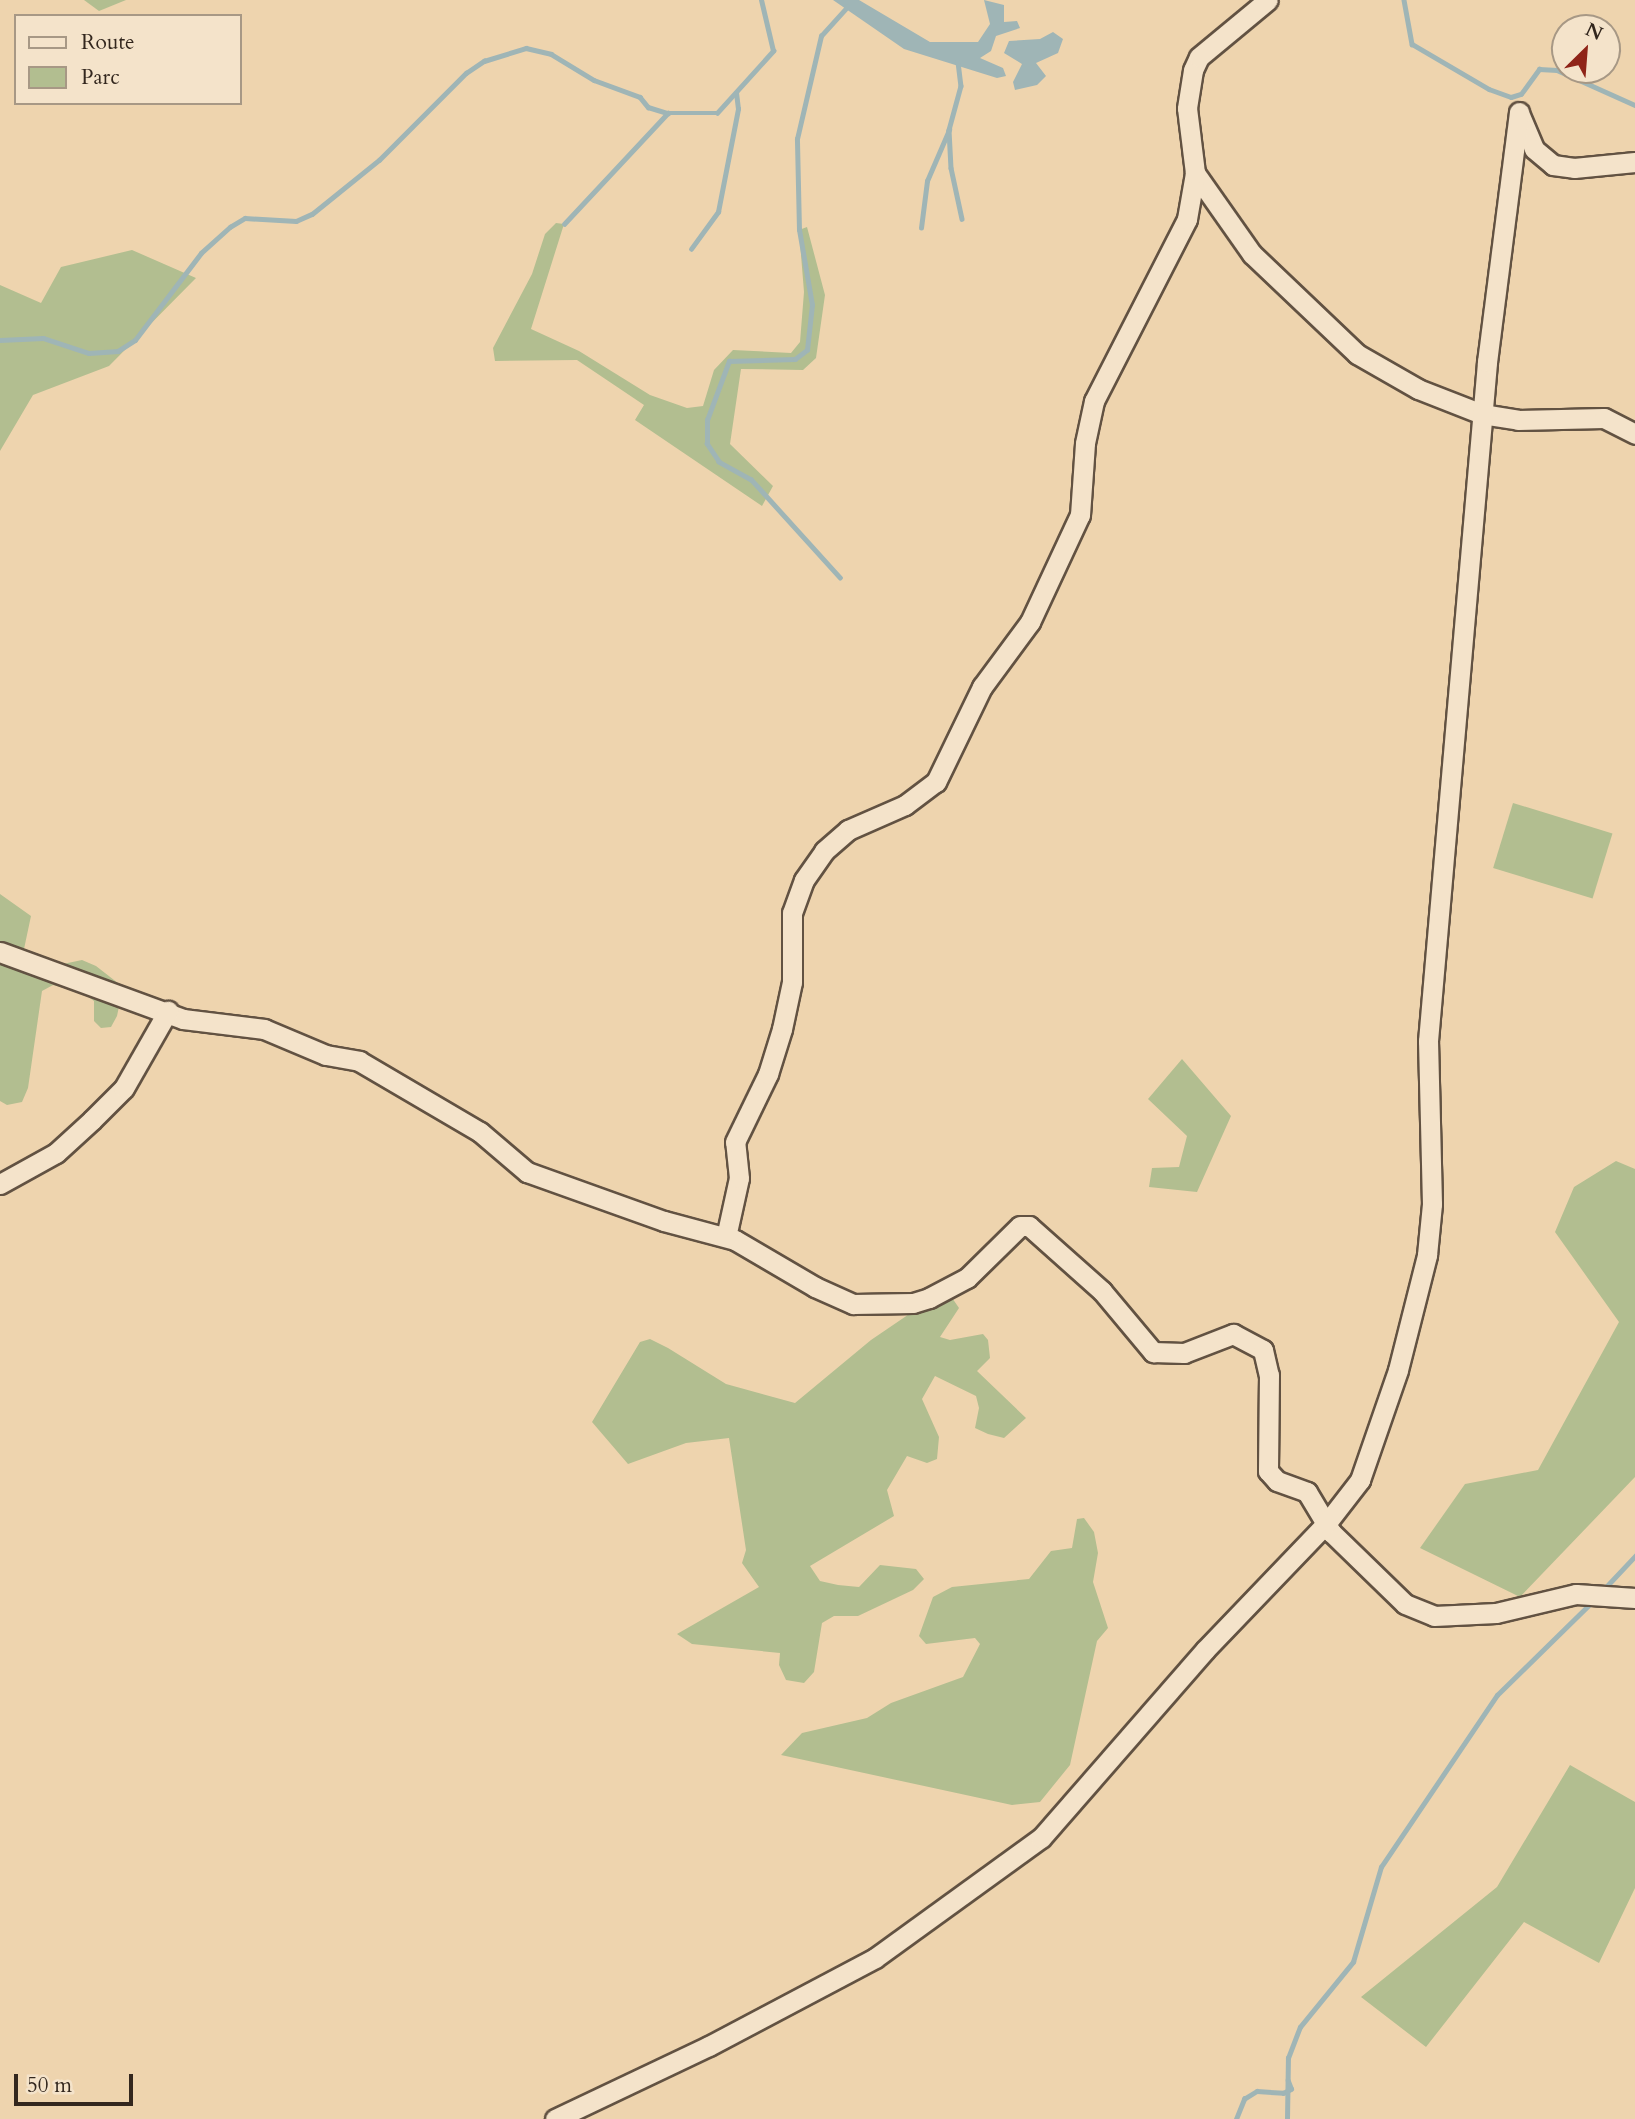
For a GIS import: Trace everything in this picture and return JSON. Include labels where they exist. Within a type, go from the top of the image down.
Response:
[{"type":"street","points":[[726,1237],[739,1178],[736,1142],[768,1074],[782,1029],[792,982],[792,914],[804,880],[824,851],[848,830],[905,805],[936,782],[982,687],[1030,622],[1080,515],[1085,443],[1094,401],[1187,219],[1195,173],[1187,108],[1193,70],[1199,57],[1268,0]]},
{"type":"street","points":[[555,2119],[709,2046],[875,1958],[1041,1838],[1205,1650],[1326,1524],[1360,1480],[1398,1370],[1427,1255],[1432,1204],[1428,1041],[1482,414],[1519,112],[1534,149],[1553,165],[1574,168],[1635,162]]},
{"type":"street","points":[[1195,173],[1252,254],[1357,354],[1418,389],[1482,414],[1518,421],[1604,418],[1635,434]]},
{"type":"street","points":[[0,952],[183,1019],[264,1029],[326,1055],[359,1061],[480,1132],[543,1180],[726,1237],[853,1304],[885,1305],[921,1300],[967,1278],[1020,1226],[1029,1226],[1102,1291],[1153,1352],[1184,1353],[1233,1334],[1263,1350],[1269,1375],[1268,1471],[1277,1481],[1307,1492],[1326,1524],[1405,1604],[1434,1616],[1496,1613],[1576,1594],[1635,1598]]},
{"type":"street","points":[[0,1184],[56,1153],[124,1088],[168,1012]]},
{"type":"green space","points":[[84,0],[126,0],[99,11]]},
{"type":"green space","points":[[556,223],[564,224],[531,329],[579,351],[650,395],[687,408],[703,406],[714,370],[733,350],[791,353],[800,342],[804,292],[799,230],[807,227],[825,295],[816,358],[803,370],[741,369],[730,444],[773,486],[762,506],[635,420],[644,405],[577,360],[495,361],[493,348],[532,274],[545,234]]},
{"type":"green space","points":[[132,250],[196,278],[109,366],[33,395],[0,451],[0,285],[41,303],[61,267]]},
{"type":"green space","points":[[1513,803],[1612,833],[1593,898],[1493,868]]},
{"type":"green space","points":[[0,894],[31,916],[24,949],[63,964],[82,960],[96,966],[123,987],[117,1016],[111,1027],[101,1028],[94,1021],[94,1001],[83,993],[53,985],[42,991],[28,1088],[22,1102],[7,1105],[0,1101]]},
{"type":"green space","points":[[1182,1059],[1231,1116],[1197,1192],[1149,1187],[1152,1168],[1179,1167],[1187,1136],[1148,1099]]},
{"type":"green space","points":[[1616,1161],[1635,1169],[1635,1477],[1520,1597],[1420,1548],[1465,1484],[1538,1470],[1619,1322],[1555,1232],[1574,1187]]},
{"type":"green space","points":[[946,1289],[959,1308],[940,1337],[950,1340],[983,1334],[988,1340],[990,1358],[977,1371],[1026,1418],[1004,1438],[975,1428],[979,1408],[976,1396],[935,1376],[922,1399],[939,1437],[937,1459],[927,1463],[907,1456],[887,1490],[894,1516],[810,1566],[820,1581],[838,1585],[859,1587],[880,1565],[916,1569],[924,1579],[913,1590],[858,1616],[834,1616],[822,1623],[814,1672],[804,1683],[786,1680],[779,1665],[780,1653],[692,1644],[677,1634],[759,1587],[742,1563],[746,1550],[729,1438],[686,1443],[628,1464],[592,1422],[640,1342],[650,1339],[726,1384],[795,1403],[871,1340]]},
{"type":"green space","points":[[1084,1518],[1094,1532],[1098,1553],[1093,1582],[1108,1628],[1097,1641],[1070,1765],[1040,1802],[1012,1805],[781,1755],[802,1733],[867,1718],[891,1703],[963,1677],[980,1644],[975,1638],[926,1644],[919,1636],[933,1597],[952,1587],[1029,1579],[1051,1551],[1072,1548],[1077,1519]]},
{"type":"green space","points":[[1570,1765],[1635,1802],[1635,1888],[1599,1963],[1524,1922],[1426,2047],[1361,1997],[1497,1887]]},
{"type":"shaded area","points":[[833,0],[859,0],[930,42],[978,42],[990,24],[984,0],[1004,5],[1004,22],[1017,21],[1020,28],[996,36],[991,51],[980,58],[1003,68],[1006,76],[997,78],[904,49]]},
{"type":"shaded area","points":[[1053,32],[1063,39],[1058,53],[1036,63],[1046,76],[1037,85],[1015,90],[1013,82],[1022,64],[1004,53],[1009,41],[1040,39]]},
{"type":"waterway","points":[[0,340],[43,338],[89,353],[118,351],[135,340],[201,253],[230,227],[245,218],[296,221],[312,214],[379,160],[466,73],[484,61],[526,48],[551,54],[594,80],[640,97],[648,107],[668,113],[717,113],[773,51],[761,0]]},
{"type":"waterway","points":[[1404,0],[1412,44],[1489,89],[1511,97],[1521,94],[1539,69],[1557,70],[1635,105]]},
{"type":"waterway","points":[[840,578],[751,480],[719,462],[707,444],[707,420],[729,361],[795,359],[807,350],[812,305],[799,230],[797,139],[821,36],[847,7]]},
{"type":"waterway","points":[[958,62],[961,86],[949,130],[951,168],[962,219]]},
{"type":"waterway","points":[[691,249],[718,212],[738,109],[736,93]]},
{"type":"waterway","points":[[564,224],[668,113]]},
{"type":"waterway","points":[[921,228],[927,181],[949,130]]},
{"type":"waterway","points":[[1603,1590],[1635,1556]]},
{"type":"waterway","points":[[1287,2119],[1288,2058],[1300,2027],[1353,1962],[1381,1867],[1497,1695],[1592,1602]]},
{"type":"waterway","points":[[1236,2119],[1244,2099],[1257,2091],[1283,2093],[1291,2089],[1288,2081]]}]
